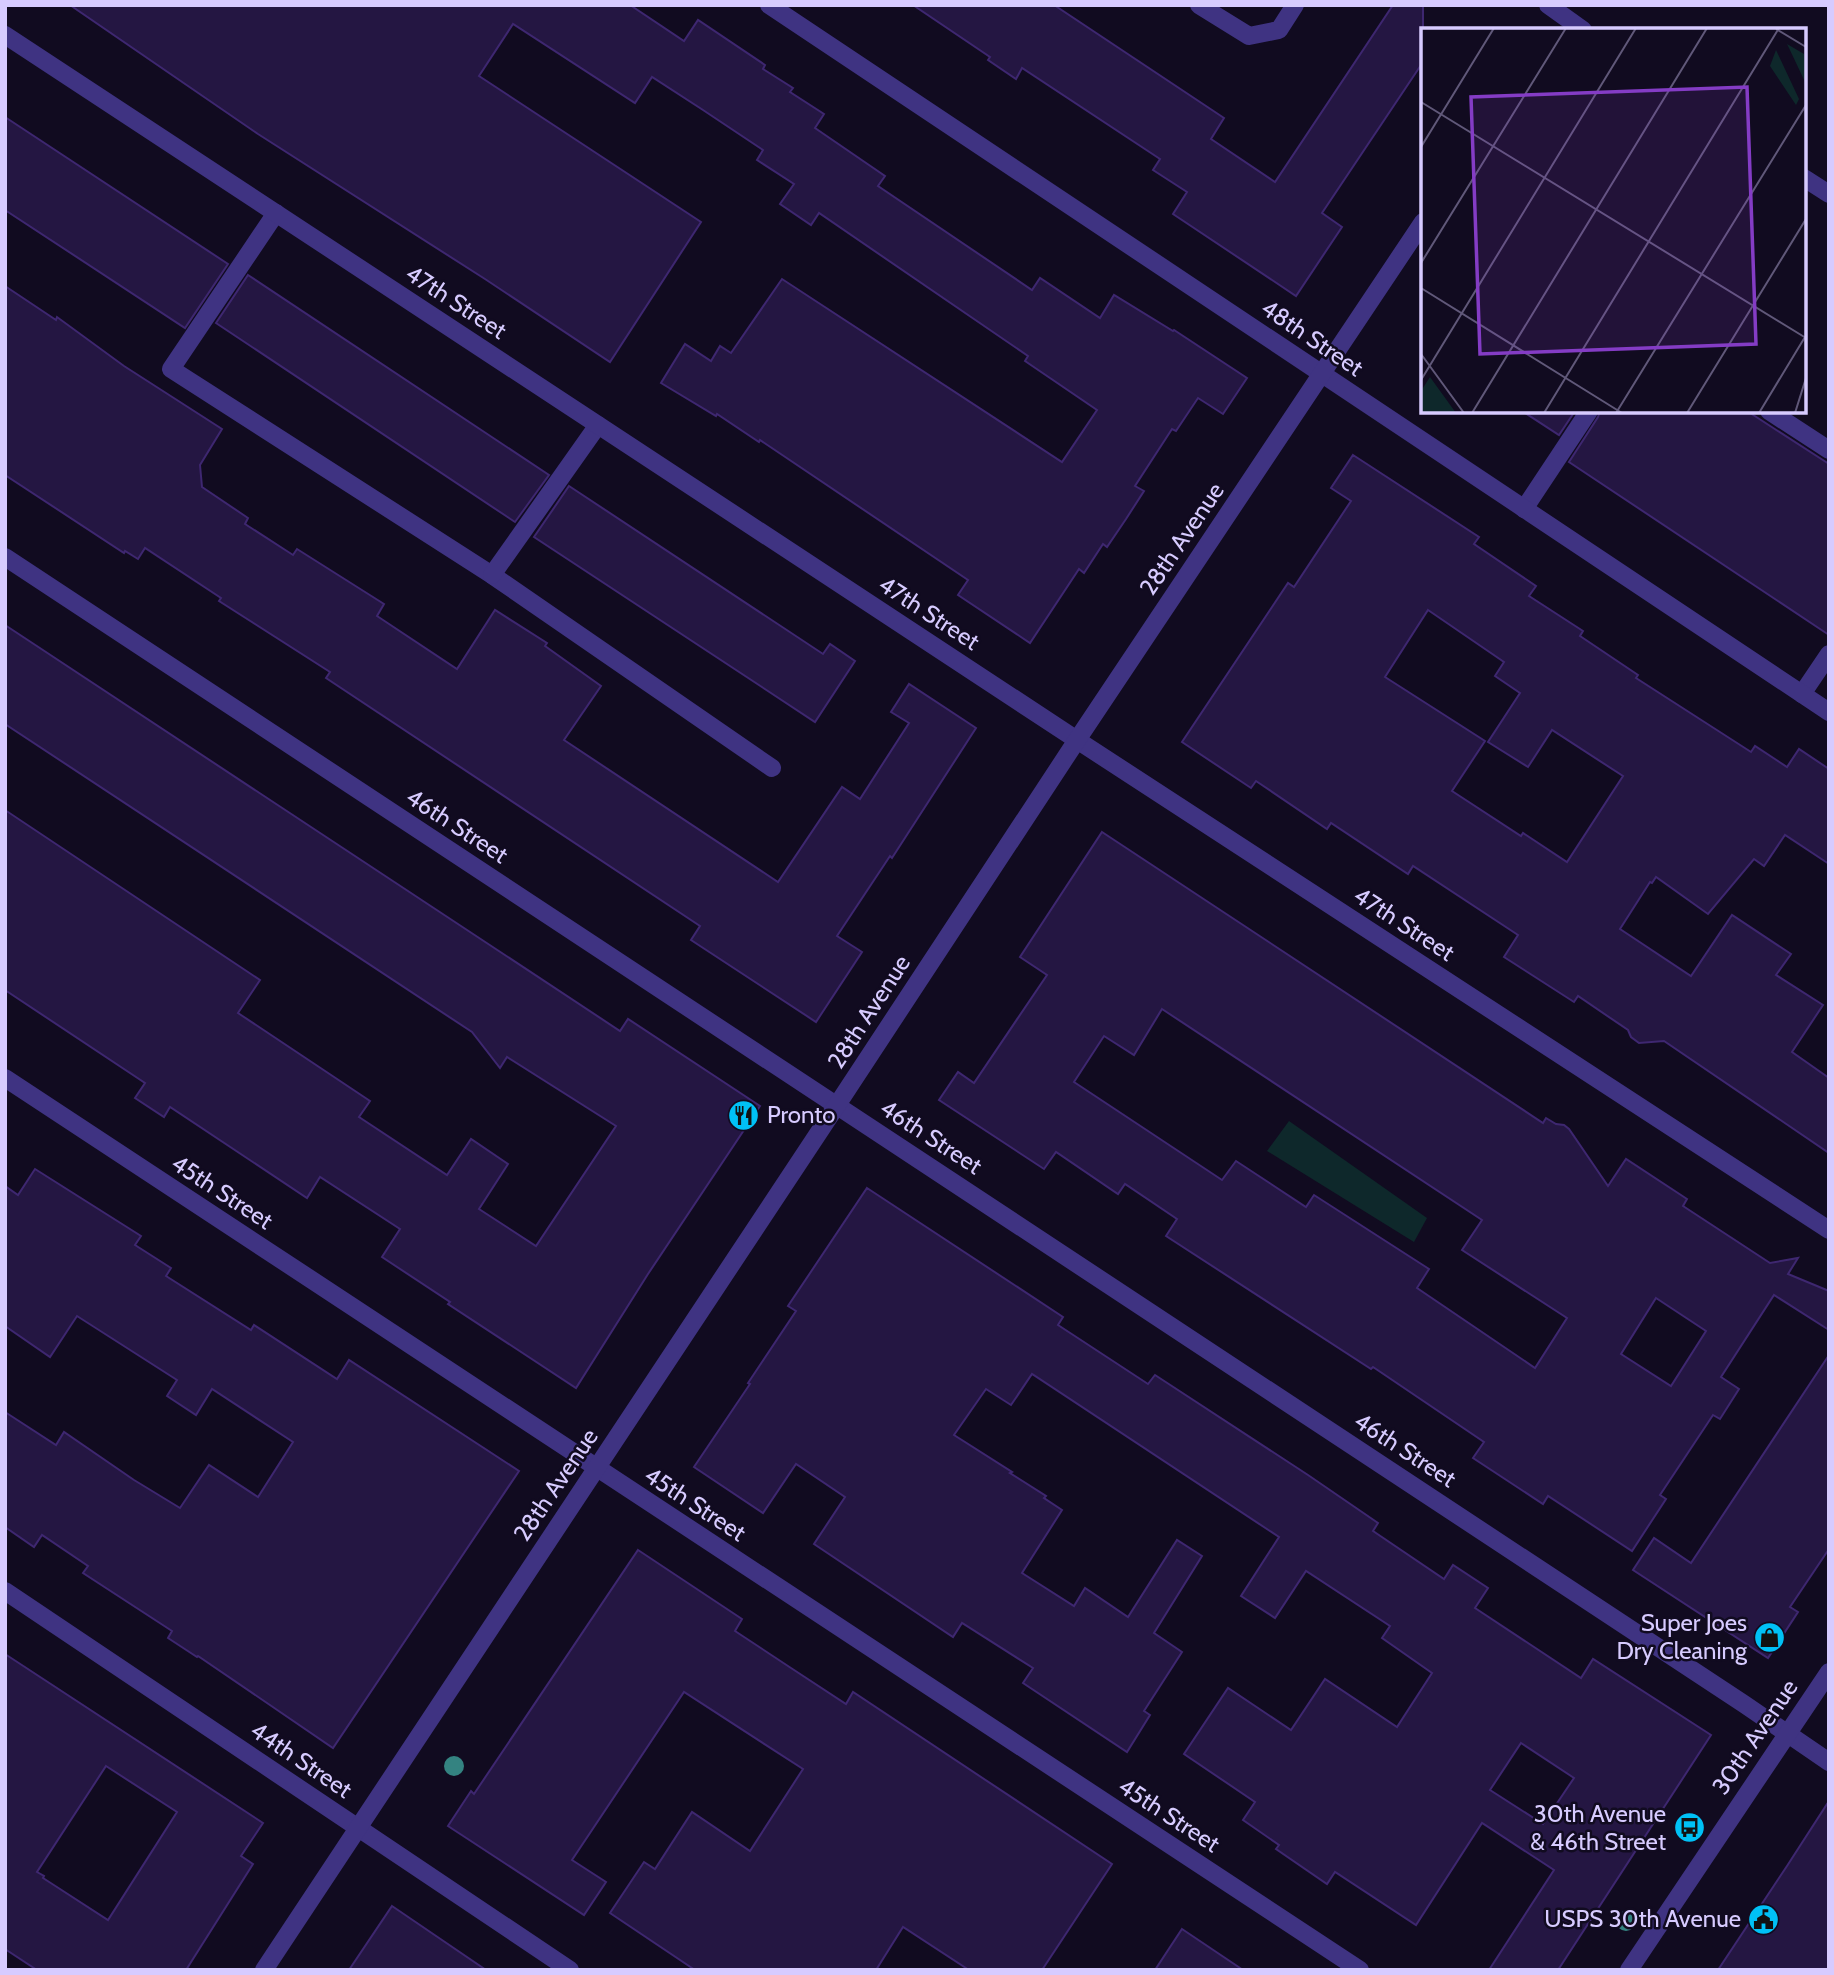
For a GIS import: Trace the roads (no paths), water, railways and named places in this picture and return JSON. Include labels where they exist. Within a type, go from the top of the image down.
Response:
[{"type":"street","name":"48th Street","points":[[769,5],[1829,712]]},
{"type":"street","points":[[1199,5],[1249,36],[1279,30],[1295,5]]},
{"type":"street","points":[[1551,28],[1558,8],[1581,28]]},
{"type":"street","name":"47th Street","points":[[5,35],[1077,740],[1829,1230]]},
{"type":"street","points":[[1806,179],[1829,194]]},
{"type":"street","points":[[276,213],[171,369],[492,575],[772,768]]},
{"type":"street","name":"28th Avenue","points":[[264,1970],[1077,740],[1421,225]]},
{"type":"street","points":[[1524,509],[1588,413]]},
{"type":"street","points":[[1772,413],[1829,450]]},
{"type":"street","points":[[492,575],[598,425]]},
{"type":"street","name":"46th Street","points":[[5,557],[1829,1762]]},
{"type":"street","points":[[1802,694],[1829,653]]},
{"type":"street","name":"45th Street","points":[[5,1078],[1360,1970]]},
{"type":"street","name":"44th Street","points":[[5,1591],[569,1970]]},
{"type":"street","name":"30th Avenue","points":[[1629,1970],[1829,1672]]},
{"type":"place","name":"Pronto","points":[[744,1115]]},
{"type":"place","name":"Super Joes Dry Cleaning","points":[[1770,1637]]},
{"type":"place","name":"30th Avenue & 46th Street","points":[[1689,1828]]},
{"type":"place","name":"USPS 30th Avenue","points":[[1764,1919]]}]
